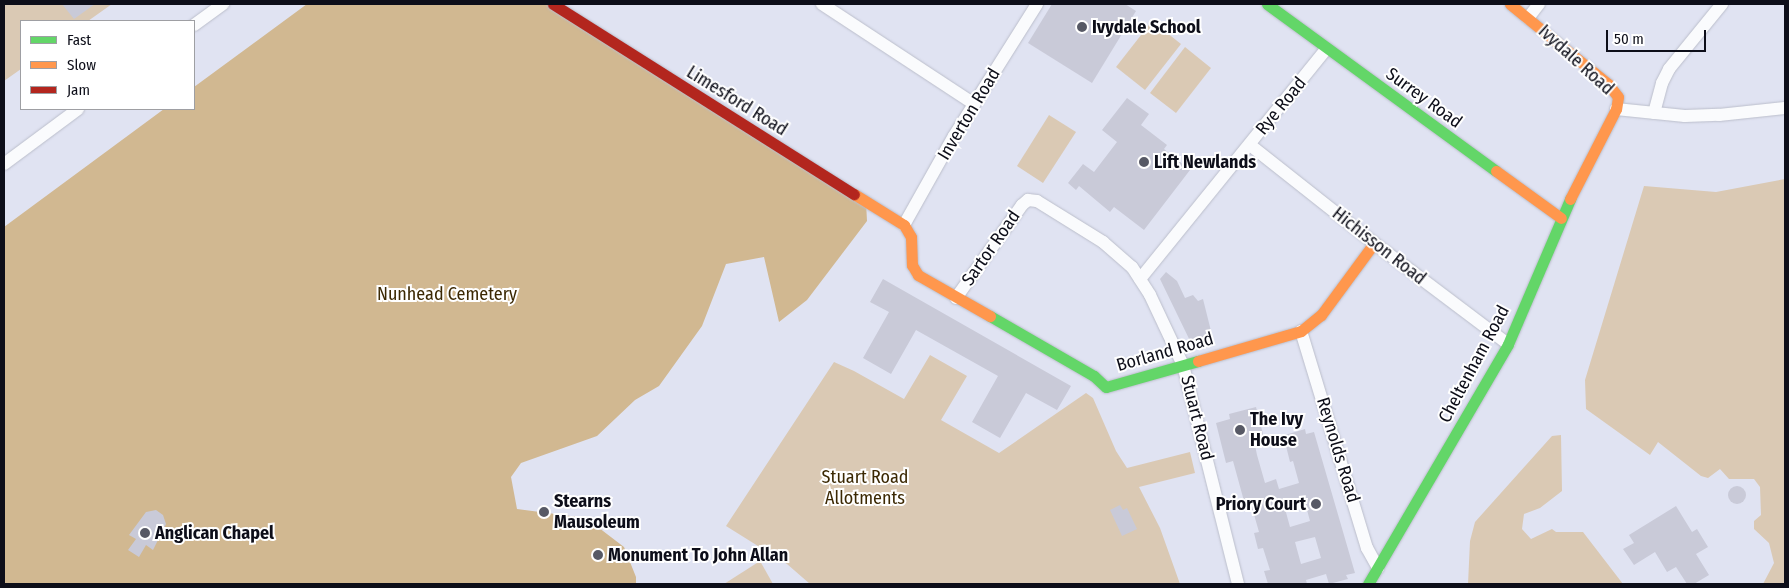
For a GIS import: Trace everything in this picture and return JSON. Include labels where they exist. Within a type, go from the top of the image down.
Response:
[{"type":"street","points":[[195,24],[223,4]]},
{"type":"street","name":"Limesford Road","points":[[554,4],[688,91],[904,225]]},
{"type":"street","points":[[822,4],[974,104]]},
{"type":"street","name":"Inverton Road","points":[[904,225],[974,104],[1037,4]]},
{"type":"street","name":"Surrey Road","points":[[1268,4],[1326,49],[1562,218]]},
{"type":"street","name":"Ivydale Road","points":[[1510,4],[1608,84],[1617,103]]},
{"type":"street","points":[[1528,18],[1539,4]]},
{"type":"street","points":[[1654,113],[1662,83],[1669,69],[1722,4]]},
{"type":"street","name":"Rye Road","points":[[1140,279],[1326,49]]},
{"type":"street","points":[[1617,103],[1654,113],[1719,115],[1785,108]]},
{"type":"street","name":"Cheltenham Road","points":[[1368,584],[1508,344],[1562,218],[1617,103]]},
{"type":"street","points":[[4,164],[77,110]]},
{"type":"street","name":"Hichisson Road","points":[[1250,145],[1374,243],[1508,344]]},
{"type":"street","name":"Stuart Road","points":[[1028,200],[1037,201],[1103,242],[1132,267],[1162,318],[1183,365],[1238,584]]},
{"type":"street","name":"Sartor Road","points":[[956,298],[1022,205],[1028,200]]},
{"type":"street","name":"Borland Road","points":[[904,225],[911,237],[914,271],[956,298],[1094,376],[1106,387],[1301,331],[1321,315],[1374,243]]},
{"type":"street","name":"Reynolds Road","points":[[1301,331],[1367,548],[1378,568]]},
{"type":"green space","points":[[4,4],[112,4],[89,20],[20,20],[20,70],[4,81]]},
{"type":"green space","name":"Nunhead Cemetery","points":[[307,4],[546,4],[866,202],[867,221],[807,300],[779,322],[764,257],[726,264],[702,326],[659,386],[635,400],[597,436],[521,463],[511,477],[517,509],[586,518],[624,547],[636,577],[636,584],[4,584],[4,227],[163,110],[195,110],[195,86]]},
{"type":"green space","points":[[1152,21],[1181,44],[1145,90],[1116,67]]},
{"type":"green space","points":[[1185,47],[1211,68],[1176,113],[1150,93]]},
{"type":"green space","points":[[1049,115],[1076,132],[1043,183],[1017,166]]},
{"type":"green space","points":[[1785,179],[1785,584],[1763,584],[1774,563],[1769,543],[1754,529],[1754,521],[1761,515],[1760,487],[1754,479],[1729,479],[1720,469],[1708,478],[1701,476],[1658,442],[1650,455],[1586,409],[1585,380],[1644,186],[1716,192]]},
{"type":"green space","name":"Stuart Road Allotments","points":[[930,355],[967,376],[941,420],[999,453],[1086,393],[1093,398],[1116,451],[1127,468],[1190,452],[1195,473],[1139,487],[1160,528],[1180,584],[810,584],[787,564],[726,526],[834,362],[904,399]]},
{"type":"green space","points":[[1561,435],[1562,491],[1540,508],[1524,514],[1522,529],[1531,539],[1552,529],[1556,532],[1583,532],[1623,584],[1468,584],[1470,541],[1475,522],[1552,436]]},
{"type":"green space","points":[[760,561],[773,584],[724,584]]},
{"type":"building","points":[[62,4],[95,4],[74,19]]},
{"type":"building","name":"Ivydale School","points":[[1052,4],[1125,4],[1136,11],[1092,83],[1028,43]]},
{"type":"building","name":"Lift Newlands","points":[[1127,98],[1149,114],[1141,125],[1167,145],[1164,149],[1190,170],[1144,230],[1114,207],[1110,212],[1079,186],[1076,190],[1068,183],[1083,164],[1094,172],[1117,142],[1102,130]]},
{"type":"building","points":[[1166,272],[1177,281],[1185,298],[1193,295],[1198,301],[1203,299],[1214,343],[1194,349],[1160,279]]},
{"type":"building","points":[[883,279],[1071,386],[1057,410],[1026,393],[1000,438],[972,422],[998,376],[916,330],[891,374],[863,358],[889,312],[870,302]]},
{"type":"building","points":[[1256,407],[1264,438],[1254,440],[1257,455],[1265,483],[1276,479],[1279,489],[1299,483],[1293,461],[1290,462],[1286,446],[1289,446],[1285,435],[1305,429],[1306,434],[1314,432],[1355,573],[1346,575],[1348,579],[1329,584],[1326,574],[1306,580],[1307,584],[1268,584],[1264,571],[1270,570],[1263,548],[1258,549],[1254,533],[1259,532],[1253,511],[1247,512],[1233,461],[1226,463],[1216,423],[1230,419],[1229,414]],"holes":[[[1304,499],[1310,521],[1290,527],[1284,505]],[[1315,537],[1321,558],[1301,564],[1295,542]]]},
{"type":"building","points":[[1737,486],[1743,489],[1746,495],[1743,501],[1737,504],[1731,501],[1728,495],[1731,489]]},
{"type":"building","points":[[1120,505],[1123,510],[1127,508],[1137,529],[1122,536],[1110,510]]},
{"type":"building","points":[[1676,506],[1692,532],[1697,529],[1708,547],[1696,554],[1709,575],[1694,584],[1687,584],[1676,567],[1667,572],[1655,552],[1634,565],[1623,549],[1634,543],[1629,535]]},
{"type":"building","name":"Anglican Chapel","points":[[156,510],[163,515],[166,524],[153,550],[146,545],[139,557],[128,550],[136,539],[129,535],[146,512]]},
{"type":"traffic: fast","points":[[1267,4],[1496,171]]},
{"type":"traffic: fast","points":[[1368,584],[1508,344],[1570,199]]},
{"type":"traffic: fast","points":[[990,316],[1094,376],[1106,387],[1198,361]]},
{"type":"traffic: slow","points":[[1510,4],[1608,84],[1618,97],[1616,109],[1570,199]]},
{"type":"traffic: slow","points":[[1496,171],[1561,218]]},
{"type":"traffic: slow","points":[[854,194],[904,225],[911,237],[912,265],[918,275],[990,316]]},
{"type":"traffic: slow","points":[[1198,361],[1301,331],[1321,315],[1374,243]]},
{"type":"traffic: jam","points":[[553,4],[854,194]]},
{"type":"place","name":"Ivydale School","points":[[1082,27]]},
{"type":"place","name":"Lift Newlands","points":[[1144,162]]},
{"type":"place","name":"The Ivy House","points":[[1240,430]]},
{"type":"place","name":"Priory Court","points":[[1316,504]]},
{"type":"place","name":"Stearns Mausoleum","points":[[544,512]]},
{"type":"place","name":"Anglican Chapel","points":[[145,533]]},
{"type":"place","name":"Monument To John Allan","points":[[598,555]]}]
